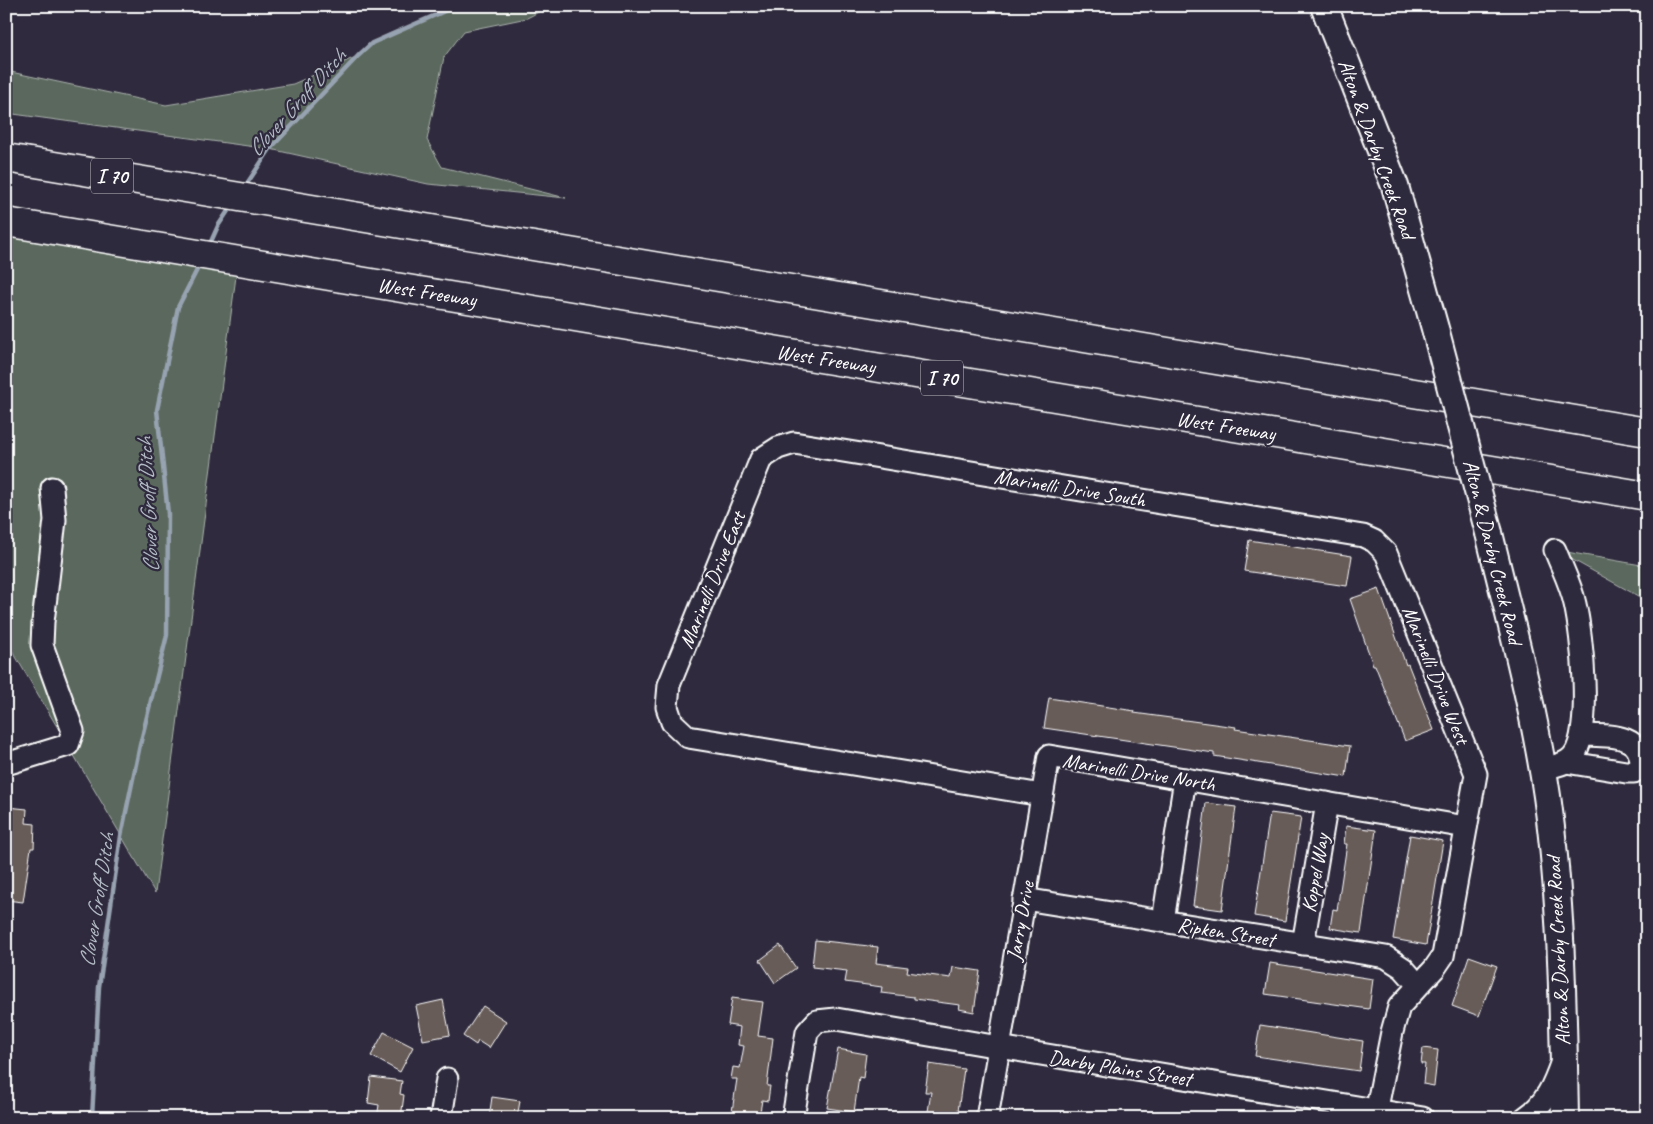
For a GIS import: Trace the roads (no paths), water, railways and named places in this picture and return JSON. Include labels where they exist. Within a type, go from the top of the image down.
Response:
[{"type":"highway","name":"I 70","points":[[6,158],[1647,432]]},
{"type":"highway","name":"West Freeway","points":[[6,222],[1647,496]]},
{"type":"main road","name":"Alton & Darby Creek Road","points":[[1324,6],[1395,186],[1489,533],[1525,680],[1542,769],[1556,874],[1562,957],[1565,1118]]},
{"type":"street","name":"Marinelli Drive South","points":[[778,448],[794,443],[1363,536]]},
{"type":"street","name":"Marinelli Drive East","points":[[672,722],[667,707],[669,685],[761,459],[778,448]]},
{"type":"street","points":[[6,764],[68,745],[73,731],[42,645],[55,520],[52,488]]},
{"type":"street","name":"Marinelli Drive West","points":[[1363,536],[1374,541],[1386,553],[1476,774],[1443,956],[1434,969],[1399,1007],[1392,1032],[1376,1114]]},
{"type":"street","points":[[1542,769],[1566,762],[1572,757],[1577,750],[1582,735],[1584,669],[1580,635],[1575,603],[1555,550]]},
{"type":"street","name":"Marinelli Drive North","points":[[672,722],[688,737],[1042,795],[1049,756],[1466,827]]},
{"type":"street","points":[[1566,762],[1626,772],[1634,772],[1641,767],[1639,750],[1630,741],[1608,736],[1582,735]]},
{"type":"street","points":[[1163,922],[1185,779]]},
{"type":"street","name":"Jarry Drive","points":[[987,1118],[1042,795]]},
{"type":"street","name":"Koppel Way","points":[[1303,944],[1327,803]]},
{"type":"street","name":"Ripken Street","points":[[1024,900],[1386,957],[1404,968],[1418,985]]},
{"type":"street","name":"Darby Plains Street","points":[[792,1118],[807,1032],[817,1021],[836,1018],[1376,1114],[1423,1118]]},
{"type":"street","points":[[1525,1118],[1534,1112],[1549,1095],[1564,1056]]},
{"type":"street","points":[[440,1118],[447,1079]]},
{"type":"waterway","name":"Clover Groff Ditch","points":[[244,188],[270,149],[372,43],[456,6]]},
{"type":"waterway","name":"Clover Groff Ditch","points":[[209,246],[218,226],[232,205]]},
{"type":"waterway","name":"Clover Groff Ditch","points":[[92,1118],[99,987],[121,836],[140,745],[167,635],[168,514],[157,410],[178,307],[200,264]]}]
